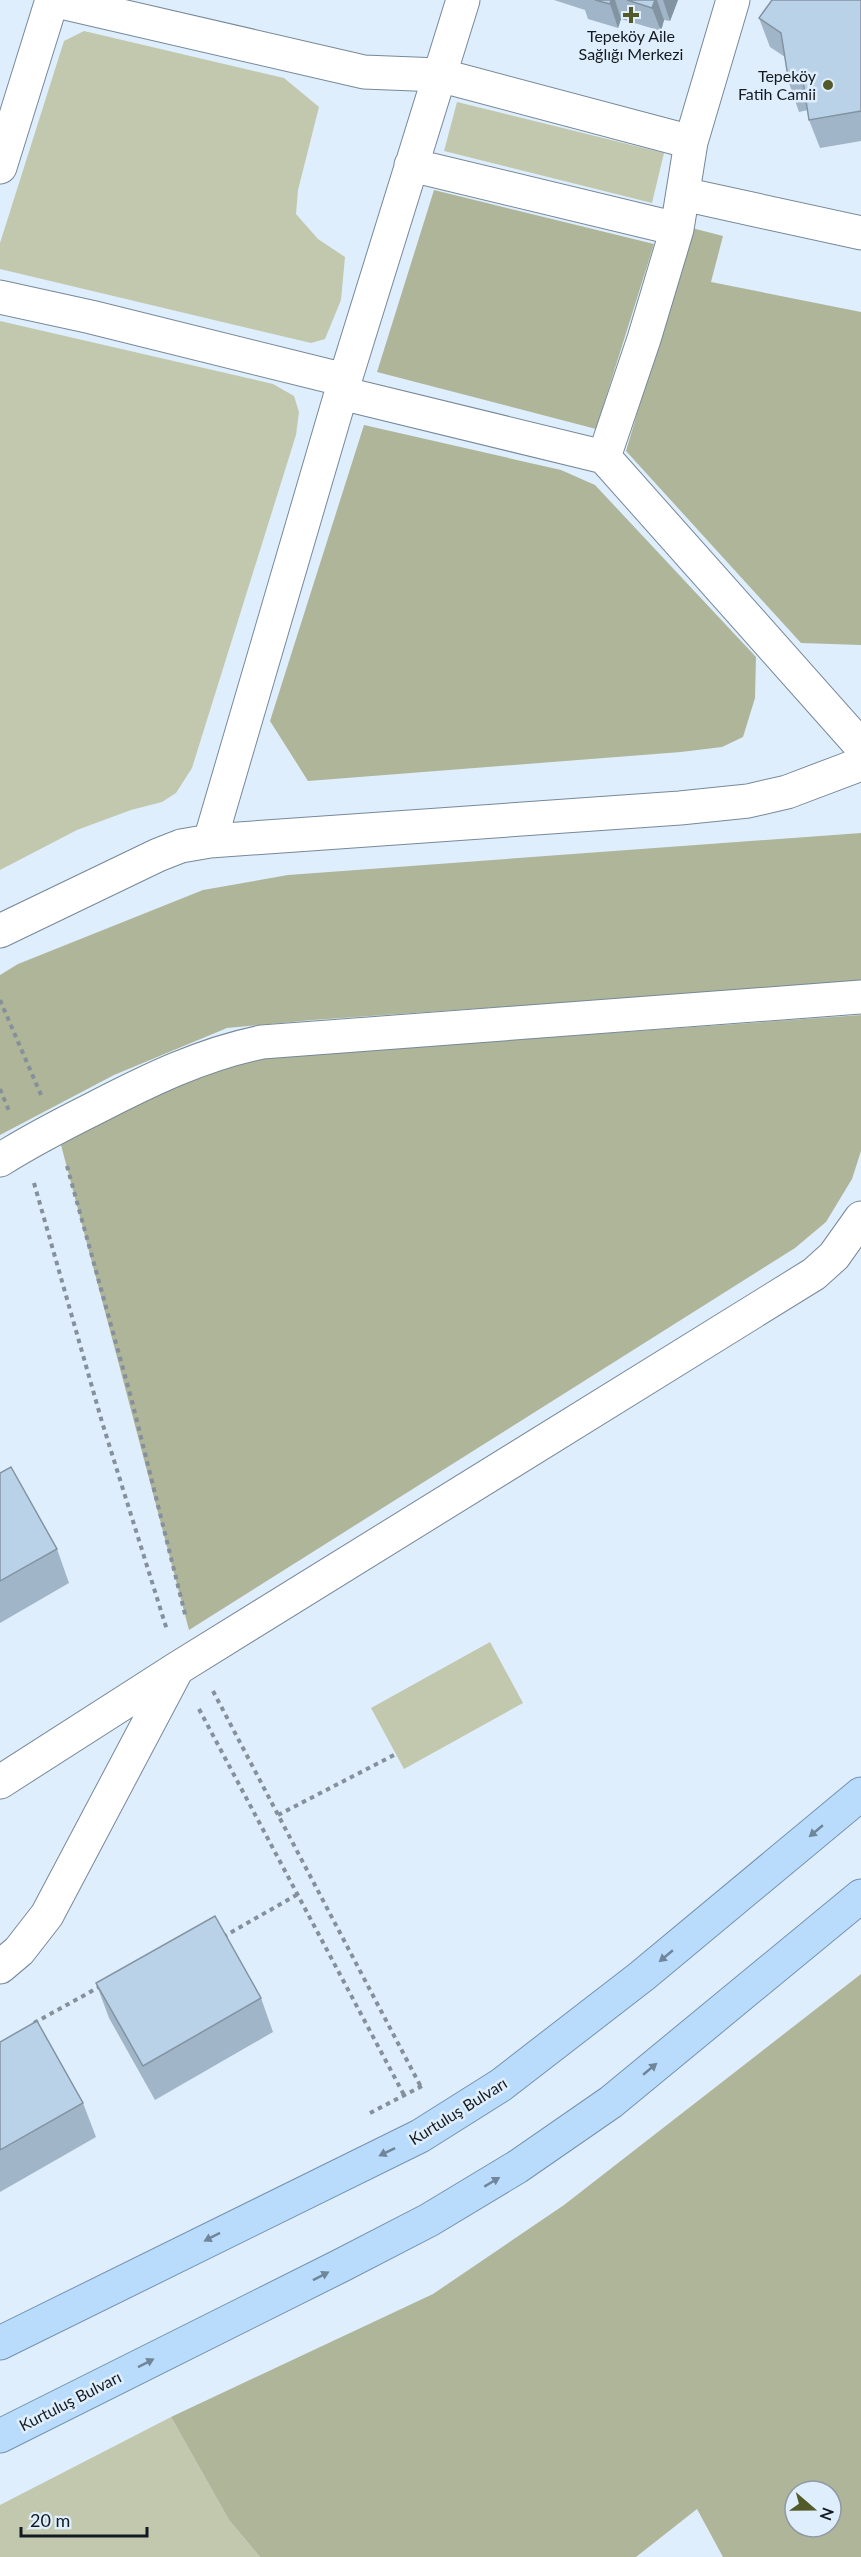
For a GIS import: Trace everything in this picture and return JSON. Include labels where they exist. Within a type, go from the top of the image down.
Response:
[{"type":"highway","name":"Kurtuluş Bulvarı","points":[[0,2343],[420,2136],[501,2085],[642,1976],[861,1794]]},
{"type":"highway","name":"Kurtuluş Bulvarı","points":[[0,2436],[429,2220],[517,2167],[611,2102],[861,1896]]},
{"type":"street","points":[[0,167],[52,0],[364,72],[439,75],[691,142]]},
{"type":"street","points":[[210,841],[343,386],[463,0]]},
{"type":"street","points":[[604,457],[644,339],[677,229],[691,142],[733,0]]},
{"type":"street","points":[[411,165],[677,229]]},
{"type":"street","points":[[683,194],[861,233]]},
{"type":"street","points":[[0,297],[91,317],[604,457],[861,746]]},
{"type":"street","points":[[0,931],[181,846],[210,841],[680,808],[748,801],[787,792],[861,764]]},
{"type":"street","points":[[0,1160],[130,1090],[194,1061],[228,1049],[262,1042],[861,997]]},
{"type":"street","points":[[0,1782],[178,1668],[814,1274],[834,1256],[861,1218]]},
{"type":"street","points":[[0,1967],[19,1951],[47,1915],[178,1668]]},
{"type":"path","points":[[0,1000],[56,1128]]},
{"type":"path","points":[[278,1815],[396,1754]]},
{"type":"path","points":[[219,1939],[298,1894]]},
{"type":"path","points":[[30,2026],[110,1981]]},
{"type":"path","points":[[370,2113],[421,2087]]},
{"type":"green space","points":[[84,31],[284,78],[319,107],[298,190],[296,214],[318,239],[345,257],[341,300],[325,339],[311,343],[0,269],[0,243],[64,41]]},
{"type":"green space","points":[[457,102],[664,153],[652,203],[444,151]]},
{"type":"green space","points":[[434,190],[654,244],[596,429],[377,372]]},
{"type":"green space","points":[[692,228],[723,236],[711,282],[861,312],[861,645],[801,643],[626,451]]},
{"type":"green space","points":[[0,321],[273,384],[294,396],[299,412],[296,435],[192,768],[176,793],[162,802],[131,810],[77,830],[0,870]]},
{"type":"green space","points":[[364,425],[561,470],[595,485],[756,657],[755,698],[743,737],[722,747],[681,752],[308,781],[270,721]]},
{"type":"green space","points":[[861,833],[861,982],[227,1028],[114,1075],[0,1135],[0,975],[18,964],[203,890],[288,875]]},
{"type":"green space","points":[[861,1015],[861,1151],[852,1179],[826,1222],[795,1248],[189,1630],[61,1145],[182,1085],[258,1058]]},
{"type":"green space","points":[[490,1642],[523,1703],[404,1769],[371,1708]]},
{"type":"green space","points":[[861,1974],[861,2557],[723,2557],[697,2509],[636,2557],[260,2557],[229,2520],[171,2417],[433,2294],[564,2205]]},
{"type":"green space","points":[[171,2417],[229,2520],[260,2557],[0,2557],[0,2505]]},
{"type":"building","points":[[595,0],[611,0],[610,4]]},
{"type":"building","points":[[627,0],[655,0],[652,8]]},
{"type":"building","name":"Tepeköy Fatih Camii","points":[[772,0],[861,0],[861,111],[809,120],[803,81],[789,83],[781,33],[759,18]]},
{"type":"building","points":[[11,1467],[57,1549],[0,1581],[0,1473]]},
{"type":"building","points":[[215,1916],[261,1998],[143,2066],[96,1983]]},
{"type":"building","points":[[37,2021],[83,2103],[0,2150],[0,2042]]},
{"type":"place","name":"Tepeköy Aile Sağlığı Merkezi","points":[[631,15]]},
{"type":"place","name":"Tepeköy Fatih Camii","points":[[828,85]]}]
